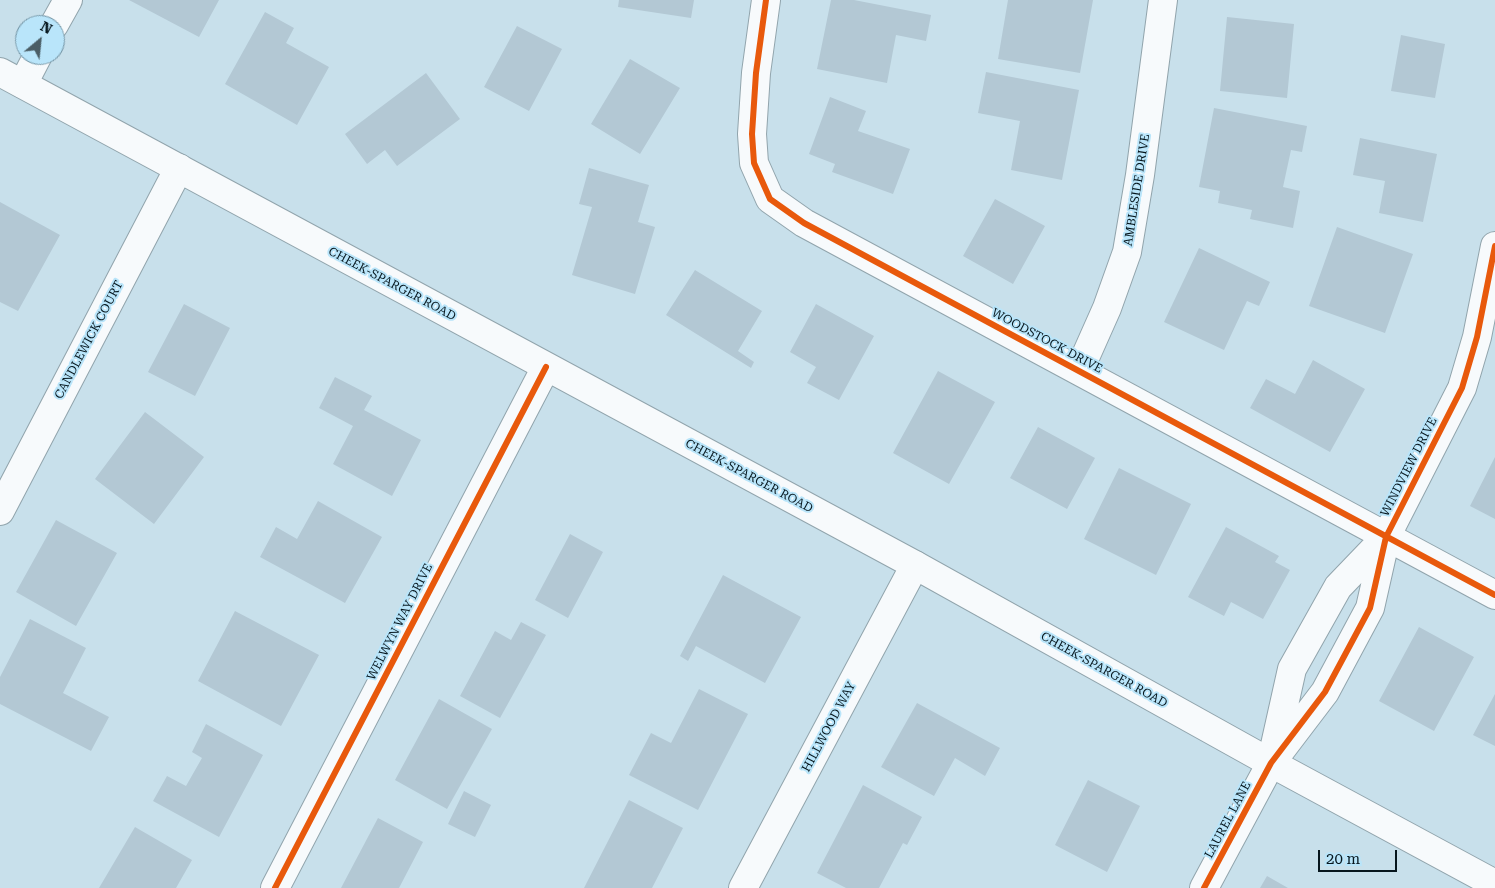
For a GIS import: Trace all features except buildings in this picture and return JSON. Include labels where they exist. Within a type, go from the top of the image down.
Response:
[{"type":"street","points":[[60,15],[68,0]]},
{"type":"street","name":"WOODSTOCK DRIVE","points":[[766,0],[756,73],[752,134],[754,164],[770,199],[804,223],[1495,595]]},
{"type":"street","name":"AMBLESIDE DRIVE","points":[[1079,371],[1107,308],[1127,252],[1140,175],[1163,0]]},
{"type":"street","points":[[11,78],[26,65]]},
{"type":"street","name":"CHEEK-SPARGER ROAD","points":[[11,78],[915,565],[1495,884]]},
{"type":"street","name":"CANDLEWICK COURT","points":[[0,511],[179,168]]},
{"type":"street","name":"WINDVIEW DRIVE","points":[[1271,762],[1325,692],[1370,608],[1386,537],[1462,388],[1478,337],[1495,246]]},
{"type":"street","name":"WELWYN WAY DRIVE","points":[[275,888],[546,367]]},
{"type":"street","name":"WINDVIEW DRIVE","points":[[1271,762],[1292,669],[1338,587],[1386,537]]},
{"type":"street","name":"HILLWOOD WAY","points":[[743,888],[915,565]]},
{"type":"street","name":"LAUREL LANE","points":[[1204,888],[1271,762]]},
{"type":"cycle path","points":[[766,0],[756,73],[752,134],[754,163],[770,199],[804,223],[1495,595]]},
{"type":"cycle path","points":[[1204,888],[1271,763],[1325,692],[1370,608],[1386,537],[1462,388],[1477,337],[1495,246]]},
{"type":"cycle path","points":[[275,888],[546,367]]}]
